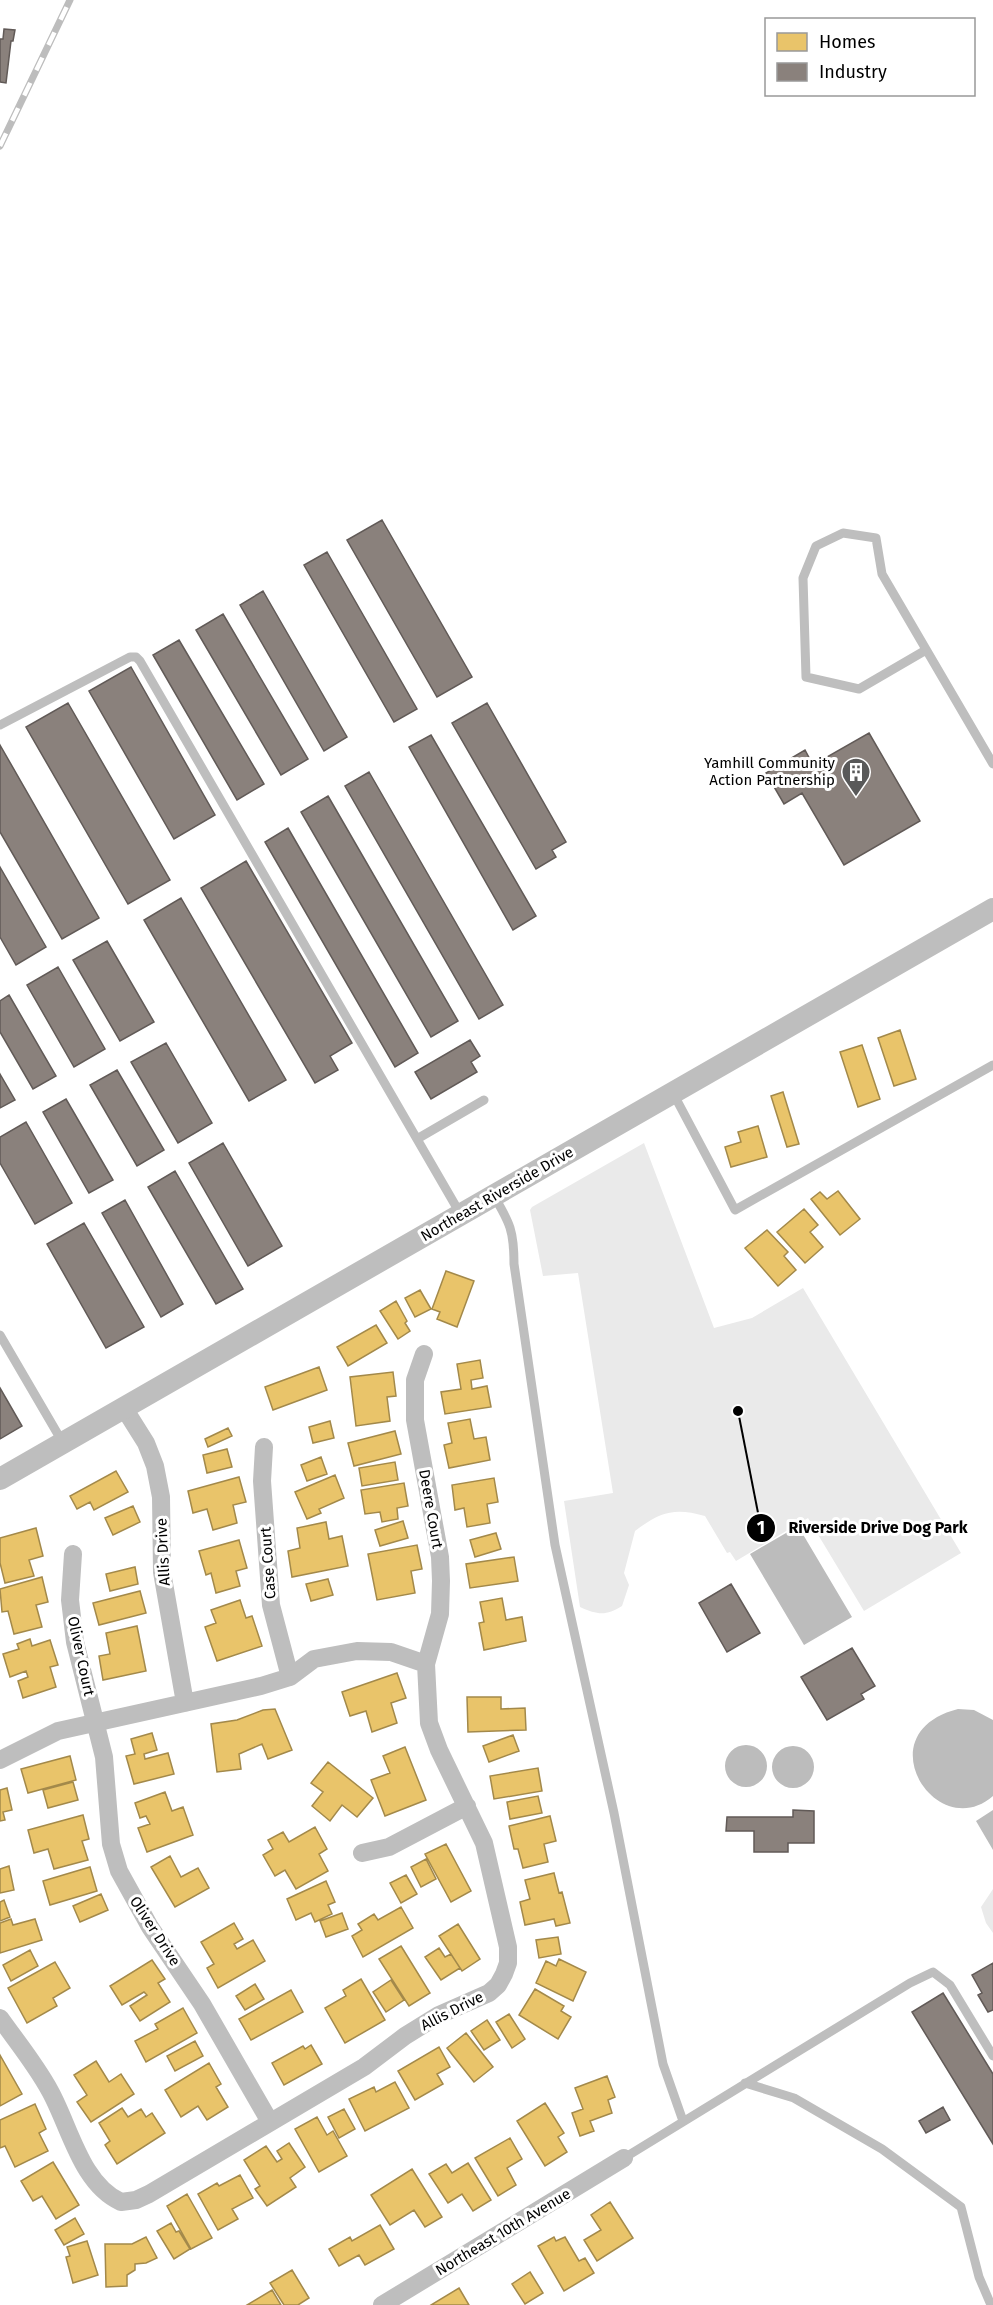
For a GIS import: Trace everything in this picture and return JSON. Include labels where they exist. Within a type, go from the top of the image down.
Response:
[{"type":"street","name":"Northeast Riverside Drive","points":[[0,1479],[993,909]]},
{"type":"street","name":"Deere Court","points":[[423,1354],[415,1380],[415,1420],[440,1557],[441,1581],[440,1614],[426,1664]]},
{"type":"street","name":"Allis Drive","points":[[124,1408],[146,1443],[155,1466],[161,1497],[162,1572],[185,1703]]},
{"type":"street","name":"Case Court","points":[[264,1447],[262,1481],[271,1605],[290,1677]]},
{"type":"street","name":"Oliver Court","points":[[73,1554],[70,1600],[75,1642],[95,1721]]},
{"type":"street","points":[[0,1760],[58,1731],[290,1677],[315,1659],[357,1651],[391,1652],[426,1664]]},
{"type":"street","name":"Allis Drive","points":[[0,2018],[31,2060],[51,2093],[65,2127],[99,2188],[122,2202],[136,2200],[149,2193],[364,2067],[405,2036],[439,2015],[489,1993],[498,1985],[508,1963],[508,1947],[484,1843],[439,1750],[429,1723],[426,1664]]},
{"type":"street","name":"Oliver Drive","points":[[95,1721],[104,1757],[111,1844],[118,1871],[150,1927],[202,2004],[270,2122]]},
{"type":"street","points":[[362,1853],[389,1847],[467,1806]]},
{"type":"street","name":"Northeast 10th Avenue","points":[[382,2305],[624,2158]]},
{"type":"lane","points":[[926,650],[859,689],[806,677],[803,578],[816,546],[843,533],[876,538],[882,574],[993,764]]},
{"type":"lane","points":[[0,725],[130,657],[136,657],[461,1215]]},
{"type":"lane","points":[[673,1093],[735,1210],[993,1065]]},
{"type":"lane","points":[[417,1139],[484,1100]]},
{"type":"lane","points":[[494,1196],[510,1225],[514,1241],[514,1264],[555,1545],[614,1813],[663,2064],[683,2121]]},
{"type":"lane","points":[[0,1335],[63,1443]]},
{"type":"lane","points":[[624,2158],[910,1983],[933,1972],[950,1985],[993,2056]]},
{"type":"lane","points":[[745,2083],[794,2098],[882,2148],[961,2207],[979,2277],[991,2305]]},
{"type":"shaded area","points":[[644,1143],[714,1328],[752,1318],[803,1288],[961,1553],[864,1611],[808,1518],[736,1561],[730,1552],[727,1553],[705,1516],[684,1512],[668,1513],[652,1519],[635,1531],[624,1573],[629,1585],[622,1606],[611,1612],[602,1613],[580,1607],[564,1501],[613,1493],[578,1273],[543,1276],[530,1210]]},
{"type":"shaded area","points":[[798,1526],[852,1617],[804,1645],[750,1554]]},
{"type":"shaded area","points":[[958,1709],[974,1710],[993,1720],[993,1796],[972,1807],[951,1806],[933,1796],[919,1780],[913,1760],[916,1740],[930,1722]]},
{"type":"shaded area","points":[[746,1745],[754,1746],[761,1751],[766,1758],[766,1774],[761,1781],[754,1786],[746,1787],[738,1786],[731,1781],[726,1774],[725,1766],[726,1758],[731,1751],[738,1746]]},
{"type":"shaded area","points":[[793,1746],[801,1747],[808,1752],[813,1759],[813,1775],[808,1782],[801,1787],[793,1788],[785,1787],[778,1782],[773,1775],[772,1767],[773,1759],[778,1752],[785,1747]]},
{"type":"shaded area","points":[[993,1810],[993,1850],[976,1821]]},
{"type":"shaded area","points":[[993,1889],[993,1933],[986,1923],[981,1907]]},
{"type":"building: Homes","points":[[900,1030],[916,1079],[894,1086],[878,1038]]},
{"type":"building: Homes","points":[[862,1045],[880,1099],[858,1107],[840,1052]]},
{"type":"building: Homes","points":[[783,1092],[799,1144],[787,1147],[771,1096]]},
{"type":"building: Homes","points":[[758,1126],[767,1157],[731,1167],[725,1147],[741,1142],[738,1132]]},
{"type":"building: Homes","points":[[838,1191],[860,1219],[840,1235],[811,1199],[820,1192],[827,1199]]},
{"type":"building: Homes","points":[[804,1209],[818,1225],[810,1232],[823,1247],[805,1263],[777,1232]]},
{"type":"building: Homes","points":[[767,1230],[788,1252],[784,1256],[796,1270],[778,1286],[745,1248]]},
{"type":"building: Homes","points":[[446,1271],[474,1281],[457,1327],[437,1319],[440,1312],[432,1309]]},
{"type":"building: Homes","points":[[420,1290],[431,1309],[415,1317],[405,1298]]},
{"type":"building: Homes","points":[[396,1301],[410,1331],[398,1339],[380,1311]]},
{"type":"building: Homes","points":[[376,1325],[387,1343],[348,1366],[337,1347]]},
{"type":"building: Homes","points":[[480,1360],[483,1378],[471,1380],[472,1389],[487,1386],[491,1407],[445,1414],[441,1392],[461,1389],[457,1364]]},
{"type":"building: Homes","points":[[319,1367],[327,1390],[273,1410],[265,1387]]},
{"type":"building: Homes","points":[[393,1372],[396,1396],[387,1397],[390,1421],[356,1426],[350,1377]]},
{"type":"building: Homes","points":[[470,1419],[474,1439],[486,1437],[490,1460],[449,1468],[444,1445],[452,1443],[448,1423]]},
{"type":"building: Homes","points":[[330,1421],[334,1438],[313,1443],[309,1427]]},
{"type":"building: Homes","points":[[228,1428],[232,1436],[208,1447],[205,1439]]},
{"type":"building: Homes","points":[[395,1431],[401,1454],[354,1466],[348,1443]]},
{"type":"building: Homes","points":[[227,1449],[232,1467],[207,1473],[203,1455]]},
{"type":"building: Homes","points":[[321,1457],[327,1474],[307,1481],[301,1465]]},
{"type":"building: Homes","points":[[395,1462],[398,1480],[362,1486],[359,1468]]},
{"type":"building: Homes","points":[[116,1471],[128,1492],[94,1510],[90,1502],[77,1509],[70,1496]]},
{"type":"building: Homes","points":[[335,1475],[344,1498],[319,1509],[321,1513],[307,1519],[295,1492]]},
{"type":"building: Homes","points":[[239,1477],[246,1502],[233,1505],[237,1523],[213,1530],[207,1509],[193,1513],[188,1491]]},
{"type":"building: Homes","points":[[494,1478],[498,1502],[487,1504],[490,1523],[467,1527],[464,1508],[455,1510],[452,1485]]},
{"type":"building: Homes","points":[[404,1483],[408,1506],[397,1508],[398,1519],[382,1522],[380,1512],[365,1514],[361,1490]]},
{"type":"building: Homes","points":[[133,1506],[140,1522],[113,1535],[105,1518]]},
{"type":"building: Homes","points":[[403,1521],[408,1538],[380,1546],[375,1530]]},
{"type":"building: Homes","points":[[326,1522],[329,1539],[342,1536],[348,1566],[292,1577],[288,1551],[300,1548],[297,1528]]},
{"type":"building: Homes","points":[[36,1528],[43,1556],[29,1560],[34,1576],[5,1583],[0,1563],[0,1538]]},
{"type":"building: Homes","points":[[496,1533],[501,1549],[475,1557],[470,1540]]},
{"type":"building: Homes","points":[[239,1540],[247,1568],[236,1571],[240,1586],[216,1593],[211,1573],[206,1575],[199,1551]]},
{"type":"building: Homes","points":[[417,1545],[422,1569],[411,1571],[415,1593],[377,1600],[368,1554]]},
{"type":"building: Homes","points":[[514,1557],[518,1581],[470,1588],[466,1564]]},
{"type":"building: Homes","points":[[135,1567],[138,1584],[110,1591],[106,1574]]},
{"type":"building: Homes","points":[[42,1577],[48,1602],[36,1605],[42,1627],[14,1634],[8,1611],[2,1612],[0,1589]]},
{"type":"building: Homes","points":[[328,1579],[333,1595],[311,1601],[306,1584]]},
{"type":"building: Homes","points":[[140,1591],[146,1613],[99,1625],[93,1603]]},
{"type":"building: Homes","points":[[502,1598],[506,1620],[522,1617],[526,1641],[484,1650],[479,1623],[484,1622],[480,1602]]},
{"type":"building: Homes","points":[[240,1600],[246,1618],[252,1616],[262,1646],[217,1661],[205,1627],[216,1623],[211,1610]]},
{"type":"building: Homes","points":[[137,1626],[146,1671],[103,1680],[99,1656],[110,1654],[106,1633]]},
{"type":"building: Homes","points":[[30,1639],[32,1646],[50,1640],[58,1665],[50,1667],[56,1687],[23,1698],[18,1681],[28,1677],[26,1671],[10,1677],[3,1654],[19,1649],[17,1644]]},
{"type":"building: Homes","points":[[397,1673],[406,1698],[391,1703],[397,1723],[372,1732],[366,1711],[350,1716],[342,1692]]},
{"type":"building: Homes","points":[[467,1697],[501,1697],[501,1709],[525,1708],[526,1730],[468,1732]]},
{"type":"building: Homes","points":[[275,1709],[292,1750],[268,1759],[262,1744],[239,1754],[241,1769],[217,1772],[211,1724],[237,1720],[263,1710]]},
{"type":"building: Homes","points":[[152,1733],[157,1750],[144,1754],[145,1759],[168,1753],[174,1774],[134,1784],[126,1756],[135,1754],[131,1739]]},
{"type":"building: Homes","points":[[513,1735],[519,1751],[489,1762],[483,1746]]},
{"type":"building: Homes","points":[[405,1747],[426,1800],[385,1816],[371,1780],[390,1773],[383,1756]]},
{"type":"building: Homes","points":[[70,1756],[76,1780],[28,1793],[21,1769]]},
{"type":"building: Homes","points":[[328,1762],[373,1798],[357,1817],[342,1805],[330,1821],[312,1806],[323,1792],[311,1783]]},
{"type":"building: Homes","points":[[538,1768],[542,1791],[494,1799],[490,1776]]},
{"type":"building: Homes","points":[[73,1782],[78,1800],[48,1808],[43,1790]]},
{"type":"building: Homes","points":[[7,1788],[12,1810],[3,1812],[5,1820],[0,1821],[0,1790]]},
{"type":"building: Homes","points":[[165,1792],[172,1811],[183,1807],[193,1835],[147,1852],[138,1828],[150,1824],[146,1816],[140,1818],[135,1803]]},
{"type":"building: Homes","points":[[538,1796],[542,1813],[510,1819],[507,1802]]},
{"type":"building: Homes","points":[[83,1815],[89,1839],[82,1841],[88,1860],[54,1869],[48,1849],[34,1853],[28,1830]]},
{"type":"building: Homes","points":[[550,1816],[556,1841],[544,1844],[548,1862],[523,1868],[518,1849],[514,1849],[509,1826]]},
{"type":"building: Homes","points":[[315,1827],[327,1849],[319,1854],[328,1871],[296,1889],[285,1870],[275,1876],[263,1855],[273,1849],[268,1840],[283,1832],[289,1842]]},
{"type":"building: Homes","points":[[446,1844],[471,1891],[451,1902],[425,1854]]},
{"type":"building: Homes","points":[[170,1856],[181,1877],[198,1868],[209,1888],[175,1907],[151,1867]]},
{"type":"building: Homes","points":[[426,1859],[436,1879],[421,1887],[411,1867]]},
{"type":"building: Homes","points":[[9,1866],[14,1890],[0,1893],[0,1869]]},
{"type":"building: Homes","points":[[90,1867],[97,1891],[50,1905],[43,1881]]},
{"type":"building: Homes","points":[[554,1873],[559,1893],[562,1892],[570,1923],[556,1926],[554,1919],[525,1925],[520,1902],[530,1899],[525,1880]]},
{"type":"building: Homes","points":[[406,1875],[417,1894],[401,1903],[390,1883]]},
{"type":"building: Homes","points":[[326,1881],[335,1902],[328,1905],[332,1914],[315,1922],[311,1913],[296,1920],[287,1899]]},
{"type":"building: Homes","points":[[101,1894],[108,1910],[80,1922],[73,1906]]},
{"type":"building: Homes","points":[[4,1900],[10,1917],[0,1921],[0,1902]]},
{"type":"building: Homes","points":[[401,1907],[413,1928],[363,1957],[352,1936],[362,1930],[358,1924],[374,1914],[378,1920]]},
{"type":"building: Homes","points":[[342,1913],[348,1929],[326,1937],[320,1921]]},
{"type":"building: Homes","points":[[11,1919],[13,1925],[35,1919],[42,1940],[0,1953],[0,1923]]},
{"type":"building: Homes","points":[[234,1923],[243,1939],[234,1944],[237,1949],[253,1940],[265,1961],[218,1988],[207,1968],[214,1964],[201,1942]]},
{"type":"building: Homes","points":[[458,1924],[480,1959],[462,1971],[439,1936]]},
{"type":"building: Homes","points":[[558,1937],[561,1954],[539,1958],[536,1940]]},
{"type":"building: Homes","points":[[401,1946],[430,1993],[409,2006],[379,1959]]},
{"type":"building: Homes","points":[[439,1948],[445,1957],[451,1954],[460,1968],[441,1980],[425,1957]]},
{"type":"building: Homes","points":[[30,1950],[38,1966],[11,1981],[3,1965]]},
{"type":"building: Homes","points":[[559,1959],[586,1972],[573,2001],[536,1983],[546,1961],[556,1966]]},
{"type":"building: Homes","points":[[152,1960],[165,1979],[158,1983],[170,2002],[140,2021],[130,2006],[147,1995],[144,1992],[122,2005],[110,1986]]},
{"type":"building: Homes","points":[[55,1962],[70,1988],[53,1998],[57,2006],[27,2023],[8,1988]]},
{"type":"building: Homes","points":[[361,1979],[385,2020],[345,2043],[325,2008],[346,1996],[343,1990]]},
{"type":"building: Homes","points":[[391,1980],[404,2000],[386,2012],[373,1992]]},
{"type":"building: Homes","points":[[255,1984],[264,1999],[245,2010],[236,1996]]},
{"type":"building: Homes","points":[[535,1989],[564,2006],[561,2011],[571,2017],[558,2039],[519,2015]]},
{"type":"building: Homes","points":[[291,1990],[303,2012],[251,2040],[239,2019]]},
{"type":"building: Homes","points":[[183,2008],[197,2033],[146,2062],[135,2041],[158,2029],[155,2024]]},
{"type":"building: Homes","points":[[509,2014],[525,2039],[512,2048],[496,2022]]},
{"type":"building: Homes","points":[[487,2020],[500,2040],[484,2050],[471,2031]]},
{"type":"building: Homes","points":[[466,2033],[493,2067],[474,2082],[447,2048]]},
{"type":"building: Homes","points":[[195,2041],[203,2056],[175,2071],[167,2056]]},
{"type":"building: Homes","points":[[311,2045],[322,2064],[284,2085],[272,2063],[303,2046],[305,2049]]},
{"type":"building: Homes","points":[[439,2047],[450,2067],[437,2074],[443,2084],[415,2100],[398,2071]]},
{"type":"building: Homes","points":[[0,2055],[22,2094],[0,2106]]},
{"type":"building: Homes","points":[[96,2061],[109,2082],[121,2074],[134,2094],[91,2122],[77,2102],[87,2095],[74,2075]]},
{"type":"building: Homes","points":[[209,2063],[221,2084],[216,2087],[228,2107],[207,2120],[198,2106],[181,2117],[165,2090]]},
{"type":"building: Homes","points":[[607,2076],[615,2097],[608,2100],[612,2113],[590,2121],[594,2131],[580,2136],[572,2113],[583,2109],[575,2088]]},
{"type":"building: Homes","points":[[395,2082],[409,2108],[365,2131],[349,2099],[374,2087],[376,2092]]},
{"type":"building: Homes","points":[[545,2103],[564,2133],[558,2137],[567,2152],[545,2166],[517,2121]]},
{"type":"building: Homes","points":[[35,2104],[46,2129],[39,2133],[48,2151],[15,2167],[5,2146],[0,2148],[0,2120]]},
{"type":"building: Homes","points":[[122,2108],[128,2117],[141,2109],[146,2117],[152,2113],[165,2133],[117,2164],[105,2145],[110,2141],[99,2123]]},
{"type":"building: Homes","points":[[344,2109],[355,2129],[339,2138],[328,2117]]},
{"type":"building: Homes","points":[[317,2117],[327,2135],[333,2131],[347,2156],[319,2172],[295,2129]]},
{"type":"building: Homes","points":[[510,2138],[522,2159],[507,2168],[516,2185],[498,2196],[475,2158]]},
{"type":"building: Homes","points":[[289,2143],[305,2167],[290,2178],[296,2187],[267,2206],[255,2189],[260,2186],[244,2160],[266,2146],[277,2162],[282,2159],[277,2151]]},
{"type":"building: Homes","points":[[53,2162],[79,2205],[56,2219],[42,2196],[33,2201],[21,2181]]},
{"type":"building: Homes","points":[[468,2163],[491,2200],[473,2211],[462,2194],[448,2203],[429,2174],[446,2164],[452,2173]]},
{"type":"building: Homes","points":[[412,2169],[442,2217],[425,2227],[414,2210],[390,2225],[371,2195]]},
{"type":"building: Homes","points":[[240,2175],[253,2198],[232,2209],[238,2219],[218,2230],[198,2194],[217,2183],[219,2186]]},
{"type":"building: Homes","points":[[187,2194],[212,2238],[191,2249],[167,2206]]},
{"type":"building: Homes","points":[[610,2202],[633,2238],[597,2261],[584,2240],[601,2230],[591,2215]]},
{"type":"building: Homes","points":[[75,2218],[84,2234],[64,2245],[55,2230]]},
{"type":"building: Homes","points":[[171,2223],[190,2249],[174,2259],[157,2231]]},
{"type":"building: Homes","points":[[380,2225],[394,2249],[365,2265],[359,2255],[339,2266],[329,2249],[350,2237],[352,2241]]},
{"type":"building: Homes","points":[[146,2237],[157,2258],[146,2263],[135,2264],[135,2270],[127,2275],[127,2286],[106,2287],[105,2244],[132,2244]]},
{"type":"building: Homes","points":[[554,2237],[556,2241],[565,2237],[579,2261],[585,2258],[594,2273],[564,2291],[538,2246]]},
{"type":"building: Homes","points":[[87,2241],[98,2275],[73,2283],[66,2257],[70,2256],[67,2247]]},
{"type":"building: Homes","points":[[292,2270],[309,2298],[298,2305],[284,2305],[270,2283]]},
{"type":"building: Homes","points":[[530,2272],[543,2293],[525,2304],[512,2284]]},
{"type":"building: Homes","points":[[459,2288],[469,2305],[431,2305]]},
{"type":"building: Homes","points":[[272,2290],[281,2305],[247,2305]]},
{"type":"building: Industry","points":[[4,29],[15,30],[13,41],[11,41],[6,83],[0,82],[0,39],[3,39]]},
{"type":"building: Industry","points":[[382,520],[472,677],[437,697],[347,540]]},
{"type":"building: Industry","points":[[327,552],[417,709],[394,722],[304,565]]},
{"type":"building: Industry","points":[[263,591],[347,737],[324,751],[240,605]]},
{"type":"building: Industry","points":[[223,614],[308,759],[281,775],[196,630]]},
{"type":"building: Industry","points":[[179,640],[264,784],[237,800],[153,655]]},
{"type":"building: Industry","points":[[131,667],[215,815],[174,839],[89,691]]},
{"type":"building: Industry","points":[[68,703],[170,880],[128,904],[26,727]]},
{"type":"building: Industry","points":[[487,703],[566,842],[552,850],[556,857],[536,869],[452,723]]},
{"type":"building: Industry","name":"Yamhill Community Action Partnership","points":[[869,733],[920,821],[844,865],[802,793],[784,804],[766,773],[805,750],[813,765]]},
{"type":"building: Industry","points":[[431,735],[536,916],[513,930],[409,747]]},
{"type":"building: Industry","points":[[0,745],[99,918],[62,939],[0,832]]},
{"type":"building: Industry","points":[[369,772],[503,1005],[479,1019],[345,786]]},
{"type":"building: Industry","points":[[328,796],[458,1021],[431,1037],[301,812]]},
{"type":"building: Industry","points":[[288,828],[418,1053],[395,1067],[265,842]]},
{"type":"building: Industry","points":[[246,861],[352,1043],[330,1056],[338,1070],[315,1083],[201,888]]},
{"type":"building: Industry","points":[[0,867],[46,947],[16,965],[0,937]]},
{"type":"building: Industry","points":[[181,898],[286,1080],[249,1101],[144,920]]},
{"type":"building: Industry","points":[[107,941],[154,1022],[120,1041],[73,960]]},
{"type":"building: Industry","points":[[58,967],[105,1049],[74,1067],[27,985]]},
{"type":"building: Industry","points":[[9,995],[56,1076],[33,1089],[0,1032],[0,1001]]},
{"type":"building: Industry","points":[[470,1040],[480,1056],[471,1062],[477,1072],[431,1099],[415,1072]]},
{"type":"building: Industry","points":[[166,1043],[212,1123],[178,1143],[131,1062]]},
{"type":"building: Industry","points":[[117,1070],[164,1150],[137,1166],[90,1085]]},
{"type":"building: Industry","points":[[0,1074],[15,1100],[0,1108]]},
{"type":"building: Industry","points":[[66,1099],[113,1180],[89,1193],[43,1112]]},
{"type":"building: Industry","points":[[26,1122],[72,1203],[35,1224],[0,1163],[0,1137]]},
{"type":"building: Industry","points":[[223,1143],[282,1246],[248,1266],[189,1163]]},
{"type":"building: Industry","points":[[175,1171],[243,1289],[216,1304],[148,1187]]},
{"type":"building: Industry","points":[[125,1200],[183,1304],[161,1317],[102,1213]]},
{"type":"building: Industry","points":[[84,1223],[144,1327],[106,1348],[47,1244]]},
{"type":"building: Industry","points":[[0,1388],[22,1426],[0,1439]]},
{"type":"building: Industry","points":[[731,1584],[760,1633],[727,1652],[699,1603]]},
{"type":"building: Industry","points":[[852,1648],[875,1686],[861,1694],[864,1699],[827,1720],[801,1677]]},
{"type":"building: Industry","points":[[793,1810],[814,1811],[814,1843],[788,1843],[788,1852],[754,1852],[754,1831],[726,1831],[727,1817],[793,1817]]},
{"type":"building: Industry","points":[[993,1963],[993,2010],[988,2012],[978,1995],[982,1993],[972,1975]]},
{"type":"building: Industry","points":[[943,1993],[993,2074],[993,2144],[912,2012]]},
{"type":"building: Industry","points":[[943,2107],[950,2120],[926,2133],[919,2121]]},
{"type":"railway","points":[[0,146],[70,0]]},
{"type":"place","name":"Yamhill Community Action Partnership","points":[[856,798]]},
{"type":"place","name":"Riverside Drive Dog Park","points":[[738,1411]]}]
